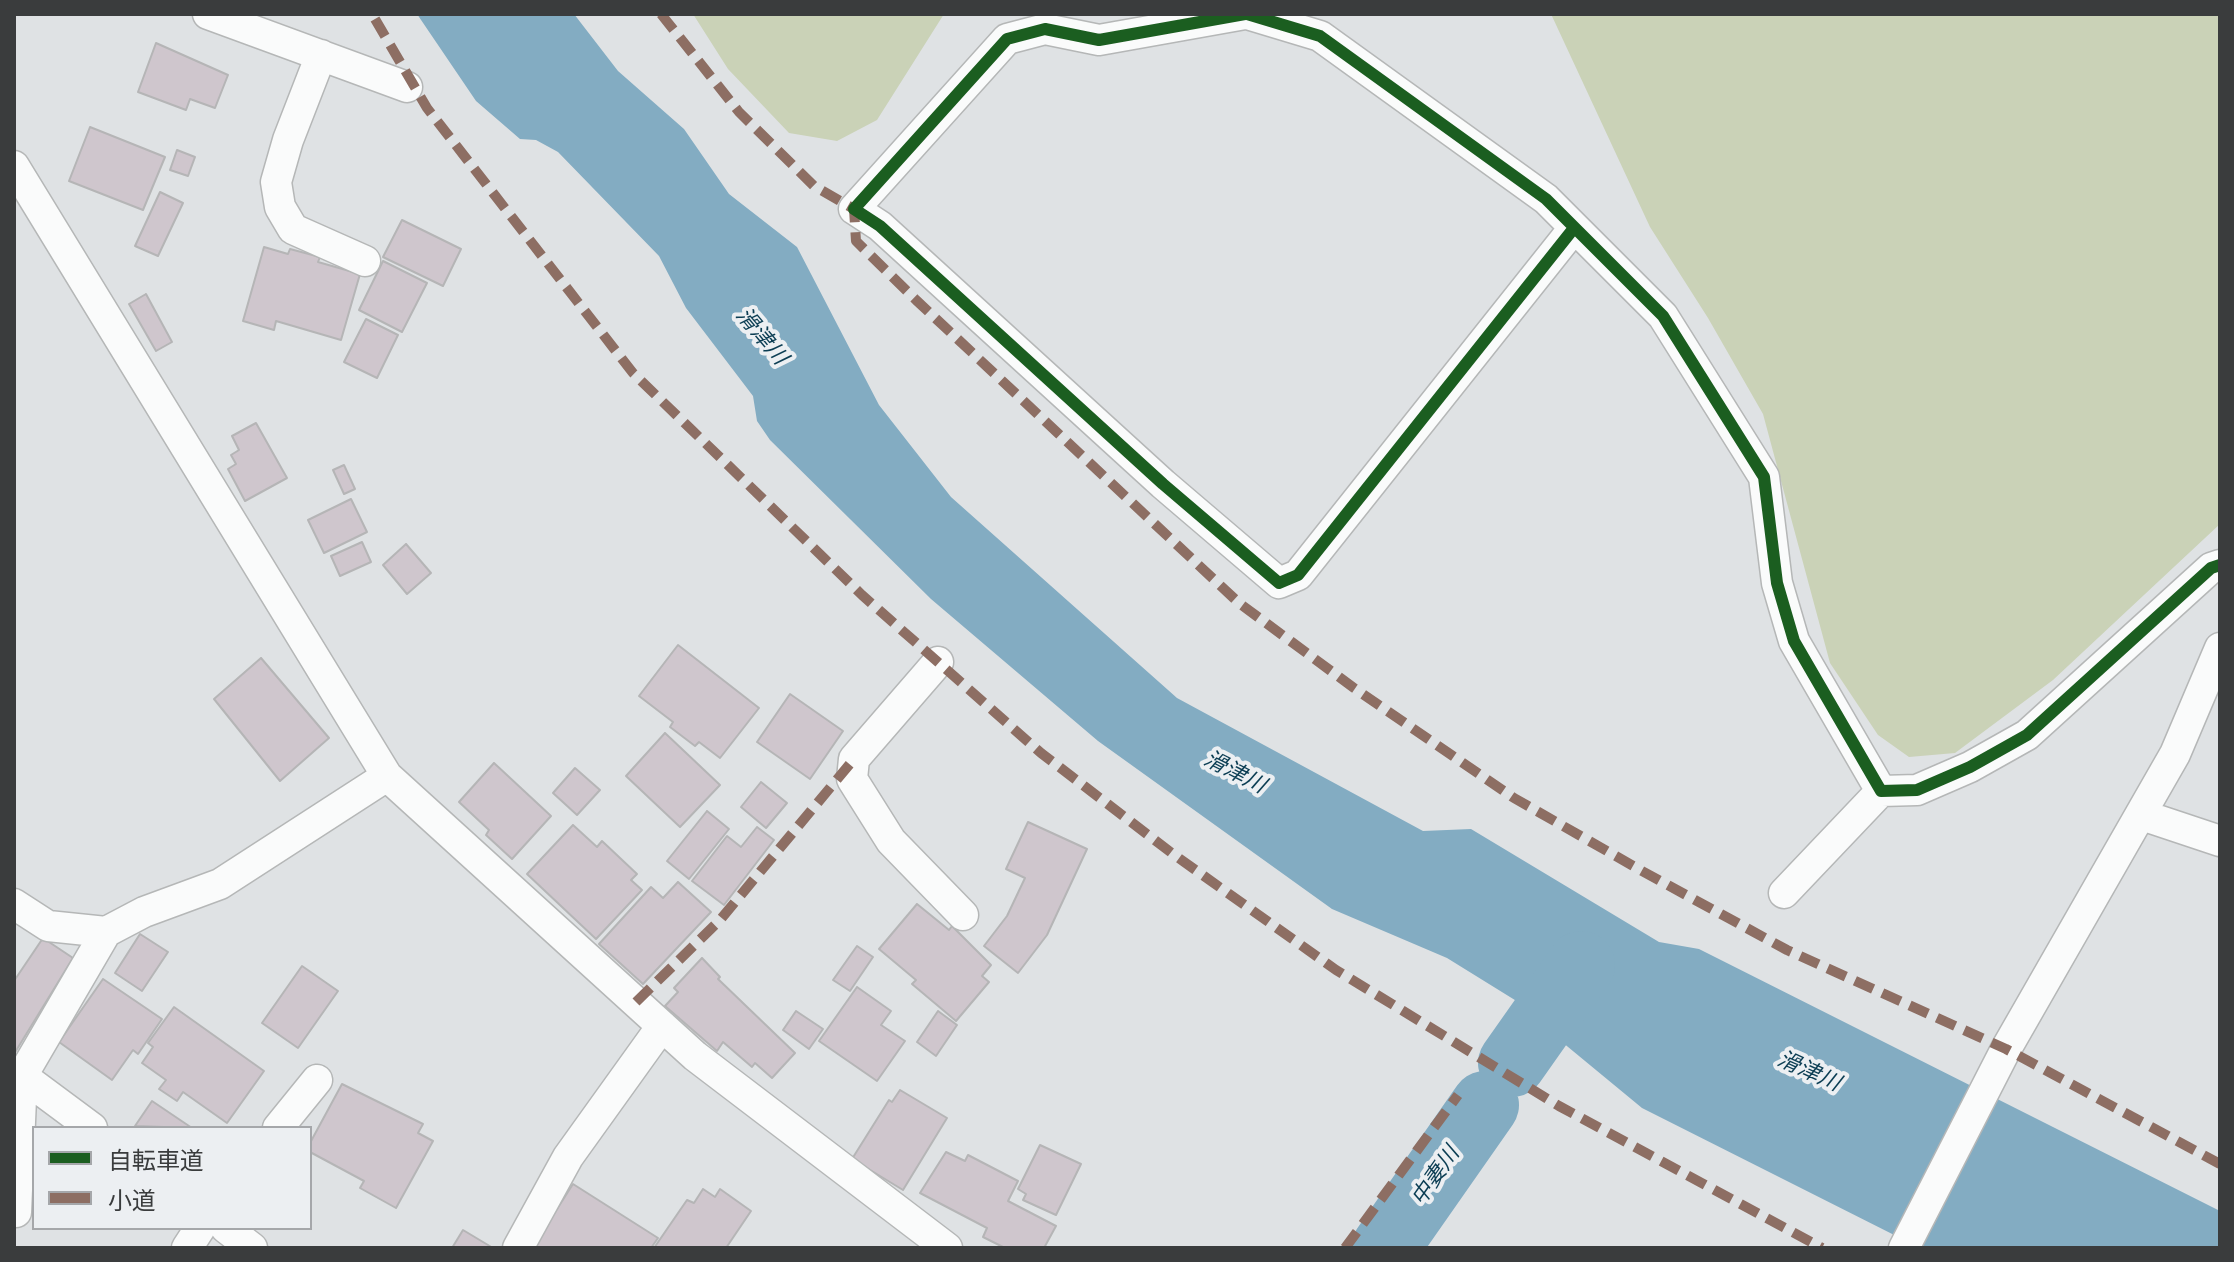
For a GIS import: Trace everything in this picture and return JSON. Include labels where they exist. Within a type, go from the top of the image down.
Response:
[{"type":"street","points":[[208,14],[407,87]]},
{"type":"street","points":[[1574,228],[1298,575],[1279,583],[1163,484],[880,226],[854,209],[1007,39],[1045,29],[1099,40],[1246,14],[1320,36],[1546,199],[1663,316],[1764,477],[1777,583],[1794,641],[1881,791]]},
{"type":"street","points":[[321,55],[288,140],[276,182],[280,207],[293,229],[365,261]]},
{"type":"street","points":[[14,166],[387,776],[695,1056],[947,1248]]},
{"type":"street","points":[[1784,893],[1881,791],[1917,790],[1970,767],[2027,735],[2211,568],[2220,565]]},
{"type":"street","points":[[1904,1248],[2001,1059],[2175,754],[2220,648]]},
{"type":"street","points":[[938,662],[854,759],[852,779],[891,841],[963,915]]},
{"type":"street","points":[[16,1212],[18,1075],[106,932],[144,912],[220,884],[387,776]]},
{"type":"street","points":[[2142,815],[2220,841]]},
{"type":"street","points":[[14,904],[48,926],[106,932]]},
{"type":"street","points":[[518,1248],[568,1157],[662,1026]]},
{"type":"street","points":[[18,1075],[89,1126]]},
{"type":"street","points":[[280,1126],[317,1080]]},
{"type":"street","points":[[187,1248],[199,1230]]},
{"type":"street","points":[[229,1230],[252,1248]]},
{"type":"green space","points":[[693,14],[944,14],[877,120],[837,141],[789,133],[728,69]]},
{"type":"green space","points":[[1551,14],[2220,14],[2220,524],[2053,680],[1955,753],[1909,757],[1878,735],[1830,663],[1763,414],[1708,318],[1650,227]]},
{"type":"water","name":"滑津川","points":[[417,14],[574,14],[618,71],[684,129],[729,194],[797,247],[879,405],[951,497],[1177,698],[1423,831],[1471,829],[1659,942],[1699,949],[2220,1211],[2220,1248],[1920,1248],[1642,1108],[1562,1042],[1543,1053],[1516,1035],[1531,1010],[1447,958],[1332,909],[1098,741],[931,599],[770,440],[757,421],[753,396],[686,308],[659,256],[558,152],[536,140],[520,139],[476,101]]},
{"type":"building","points":[[156,43],[228,75],[215,108],[190,99],[186,110],[138,92]]},
{"type":"building","points":[[90,127],[165,157],[143,210],[69,181]]},
{"type":"building","points":[[177,150],[195,157],[188,176],[170,170]]},
{"type":"building","points":[[160,192],[183,203],[158,256],[135,246]]},
{"type":"building","points":[[402,220],[461,249],[443,286],[383,257]]},
{"type":"building","points":[[264,247],[288,254],[290,249],[320,257],[318,262],[360,274],[341,340],[276,321],[274,330],[243,321]]},
{"type":"building","points":[[383,261],[427,283],[402,332],[359,310]]},
{"type":"building","points":[[146,294],[172,342],[156,351],[129,304]]},
{"type":"building","points":[[366,319],[398,335],[377,378],[344,362]]},
{"type":"building","points":[[256,423],[287,478],[245,501],[228,469],[236,464],[231,455],[239,450],[232,436]]},
{"type":"building","points":[[344,465],[355,489],[344,494],[333,470]]},
{"type":"building","points":[[351,499],[367,532],[324,553],[308,520]]},
{"type":"building","points":[[362,542],[371,562],[340,576],[331,556]]},
{"type":"building","points":[[406,544],[431,573],[407,594],[383,565]]},
{"type":"building","points":[[678,645],[759,708],[720,758],[699,742],[695,746],[670,727],[673,722],[639,696]]},
{"type":"building","points":[[261,658],[329,738],[280,781],[214,699]]},
{"type":"building","points":[[790,694],[843,731],[810,779],[757,742]]},
{"type":"building","points":[[665,733],[720,785],[680,827],[626,776]]},
{"type":"building","points":[[494,763],[551,816],[512,859],[486,835],[489,830],[459,802]]},
{"type":"building","points":[[575,768],[600,790],[577,815],[553,793]]},
{"type":"building","points":[[761,782],[787,803],[766,828],[741,807]]},
{"type":"building","points":[[707,811],[729,829],[689,879],[667,861]]},
{"type":"building","points":[[1028,822],[1087,849],[1047,935],[1018,973],[984,946],[1007,916],[1025,878],[1006,869]]},
{"type":"building","points":[[573,825],[597,847],[602,841],[637,874],[631,880],[642,890],[596,939],[527,874]]},
{"type":"building","points":[[757,827],[774,840],[724,905],[692,881],[727,836],[741,847]]},
{"type":"building","points":[[678,882],[711,912],[643,984],[599,944],[651,887],[663,898]]},
{"type":"building","points":[[917,904],[949,930],[952,926],[991,965],[982,976],[989,982],[956,1021],[912,984],[916,980],[879,949]]},
{"type":"building","points":[[140,934],[168,952],[142,991],[115,973]]},
{"type":"building","points":[[43,938],[73,958],[14,1054],[14,981]]},
{"type":"building","points":[[857,946],[873,957],[850,991],[833,980]]},
{"type":"building","points":[[702,958],[720,977],[718,979],[795,1053],[772,1078],[755,1063],[752,1067],[723,1042],[717,1051],[665,1006],[678,992],[674,988]]},
{"type":"building","points":[[302,966],[338,991],[298,1048],[262,1023]]},
{"type":"building","points":[[103,979],[162,1019],[138,1054],[133,1050],[112,1080],[59,1042]]},
{"type":"building","points":[[857,987],[891,1011],[881,1025],[905,1041],[877,1081],[819,1041]]},
{"type":"building","points":[[174,1007],[264,1071],[227,1123],[183,1092],[177,1101],[159,1089],[166,1080],[142,1063],[153,1047],[148,1043]]},
{"type":"building","points":[[796,1011],[823,1029],[809,1049],[783,1030]]},
{"type":"building","points":[[938,1011],[957,1025],[936,1056],[917,1042]]},
{"type":"building","points":[[342,1084],[423,1124],[418,1133],[433,1141],[396,1208],[360,1188],[364,1181],[312,1153],[312,1139]]},
{"type":"building","points":[[900,1090],[947,1118],[903,1190],[852,1159],[889,1100],[892,1102]]},
{"type":"building","points":[[152,1101],[189,1126],[135,1126]]},
{"type":"building","points":[[1040,1145],[1081,1164],[1056,1215],[1023,1200],[1026,1194],[1018,1189]]},
{"type":"building","points":[[946,1152],[965,1161],[968,1155],[1018,1181],[1008,1201],[1056,1226],[1044,1248],[1005,1248],[983,1237],[987,1228],[920,1193]]},
{"type":"building","points":[[573,1184],[658,1238],[651,1248],[532,1248]]},
{"type":"building","points":[[703,1189],[715,1197],[720,1189],[751,1211],[726,1248],[654,1248],[687,1200],[694,1203]]},
{"type":"building","points":[[463,1230],[493,1248],[452,1248]]},
{"type":"waterway","name":"中妻川","points":[[1512,1063],[1581,965]]},
{"type":"waterway","name":"中妻川","points":[[1385,1248],[1485,1105]]},
{"type":"marked path","points":[[661,14],[739,112],[814,186],[854,209],[856,241],[916,300],[1239,603],[1354,688],[1514,798],[1642,871],[1787,950],[2006,1049],[2220,1164]]},
{"type":"marked path","points":[[375,19],[427,108],[633,373],[862,595],[1041,753],[1173,854],[1336,970],[1559,1106],[1822,1248]]},
{"type":"marked path","points":[[636,1002],[720,920],[854,759]]},
{"type":"marked path","points":[[1345,1248],[1458,1095]]},
{"type":"cycle path","points":[[1245,14],[1099,40],[1045,29],[1007,39],[854,209],[880,226],[1163,484],[1279,583],[1298,575],[1574,228]]},
{"type":"cycle path","points":[[1247,14],[1320,36],[1546,199],[1663,316],[1764,477],[1777,583],[1794,641],[1881,791],[1917,790],[1970,767],[2027,735],[2211,568],[2220,565]]}]
